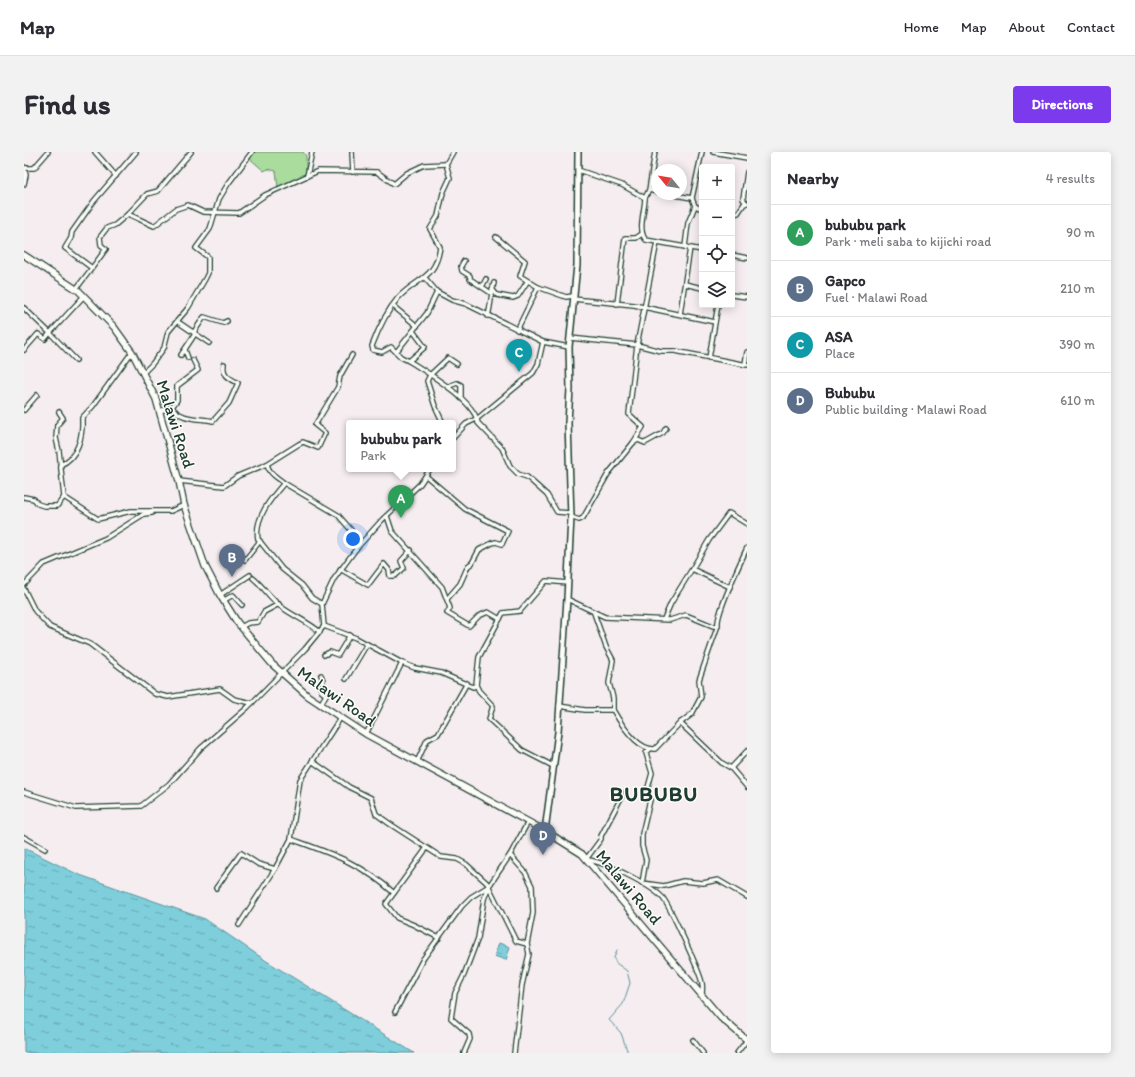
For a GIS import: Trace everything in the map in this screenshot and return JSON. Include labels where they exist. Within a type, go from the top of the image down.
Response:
[{"type":"main road","name":"Malawi Road","points":[[24,255],[76,289],[84,296],[114,326],[132,352],[144,372],[160,411],[180,481],[184,505],[199,552],[221,598],[241,627],[282,674],[320,705],[366,734],[545,831],[587,859],[721,1018],[747,1040]]},
{"type":"street","points":[[24,184],[26,175],[24,167],[34,168],[48,152]]},
{"type":"street","points":[[95,152],[116,176]]},
{"type":"street","points":[[92,268],[65,248],[71,238],[72,232],[94,201],[136,152]]},
{"type":"street","points":[[76,289],[106,249],[101,246],[100,237],[107,228],[115,225],[128,214],[147,194],[158,191],[191,152]]},
{"type":"street","points":[[144,372],[164,348],[168,332],[178,322],[208,273],[208,257],[196,248],[210,230],[215,212],[228,184],[252,152]]},
{"type":"street","points":[[307,176],[312,152]]},
{"type":"street","points":[[352,152],[353,172]]},
{"type":"street","points":[[453,152],[446,164],[450,178],[443,194],[438,216],[430,229],[440,247],[431,272],[405,292],[393,306],[372,346],[373,350],[382,352],[391,347],[397,351],[401,357],[448,386],[461,398],[478,418],[478,423],[502,448],[510,466],[518,474],[527,477],[548,495],[557,512],[571,515],[579,520],[583,518],[608,474],[633,443],[643,427],[629,414],[637,345],[657,242]]},
{"type":"street","points":[[545,831],[559,706],[568,583],[571,515],[568,423],[570,389],[568,347],[577,265],[578,152]]},
{"type":"street","points":[[655,152],[649,190],[645,198],[645,213],[640,230],[646,240],[699,250]]},
{"type":"street","points":[[685,247],[688,223],[695,206],[692,198],[702,152]]},
{"type":"street","points":[[713,152],[747,158]]},
{"type":"street","points":[[128,214],[154,226],[176,209],[188,205],[204,212],[229,214],[239,213],[265,195],[318,171],[377,172],[394,184],[407,173],[424,165],[446,164]]},
{"type":"street","points":[[578,170],[622,185],[645,198]]},
{"type":"street","points":[[735,214],[738,213],[746,203],[743,199],[747,172]]},
{"type":"street","points":[[687,197],[692,198]]},
{"type":"street","points":[[695,206],[699,208]]},
{"type":"street","points":[[617,304],[625,238],[636,238],[642,234]]},
{"type":"street","points":[[496,237],[525,261],[520,276],[527,282],[538,287],[566,297],[642,307],[645,309],[680,314],[715,322]]},
{"type":"street","points":[[680,314],[690,248]]},
{"type":"street","points":[[735,256],[747,258]]},
{"type":"street","points":[[464,261],[461,266],[462,271],[470,276],[470,279],[497,295],[513,298],[518,296],[527,282]]},
{"type":"street","points":[[425,278],[437,292],[452,300],[466,304],[543,342],[568,347]]},
{"type":"street","points":[[482,287],[486,279]]},
{"type":"street","points":[[488,316],[494,283]]},
{"type":"street","points":[[685,284],[699,287]]},
{"type":"street","points":[[518,330],[538,287]]},
{"type":"street","points":[[397,351],[427,313],[437,292]]},
{"type":"street","points":[[735,295],[747,297]]},
{"type":"street","points":[[24,350],[38,334],[44,340],[84,296]]},
{"type":"street","points":[[393,306],[417,326]]},
{"type":"street","points":[[24,308],[76,360]]},
{"type":"street","points":[[709,358],[717,308]]},
{"type":"street","points":[[180,355],[204,317],[223,323],[227,321]]},
{"type":"street","points":[[178,322],[209,343]]},
{"type":"street","points":[[409,361],[424,347],[413,332]]},
{"type":"street","points":[[570,338],[637,345],[746,364],[747,352]]},
{"type":"street","points":[[456,434],[466,424],[478,418],[533,373],[538,364],[543,342]]},
{"type":"street","points":[[184,350],[188,358]]},
{"type":"street","points":[[60,465],[68,462],[78,448],[82,434],[82,418],[93,406],[132,352]]},
{"type":"street","points":[[180,481],[224,486],[238,476],[267,464],[303,442],[318,448],[325,433],[315,426],[338,387],[340,376],[352,355]]},
{"type":"street","points":[[442,420],[435,406],[427,381],[430,375],[448,358],[457,364]]},
{"type":"street","points":[[160,411],[172,407],[177,400],[177,386],[198,370],[192,360]]},
{"type":"street","points":[[172,407],[175,412],[182,416],[213,421],[229,403],[238,382],[226,375],[223,368],[224,364]]},
{"type":"street","points":[[448,386],[457,383],[461,385],[461,398]]},
{"type":"street","points":[[24,410],[37,395]]},
{"type":"street","points":[[24,497],[34,499],[38,504],[49,507],[57,506],[64,498],[56,432],[63,418],[59,412]]},
{"type":"street","points":[[633,443],[638,440],[645,443],[663,433],[666,428]]},
{"type":"street","points":[[267,464],[268,470],[274,476],[338,515],[351,530],[356,549]]},
{"type":"street","points":[[24,792],[76,808],[141,806],[169,784],[201,748],[282,674],[320,632],[324,626],[322,604],[329,586],[340,569],[356,549],[428,472]]},
{"type":"street","points":[[426,476],[465,509],[508,531],[502,544],[496,542],[492,543],[479,550],[472,563],[468,566],[460,584],[447,598]]},
{"type":"street","points":[[284,483],[273,494],[264,510],[257,535],[260,542],[282,569],[302,585],[312,598],[322,604]]},
{"type":"street","points":[[64,498],[98,519],[131,511],[171,511],[184,505]]},
{"type":"street","points":[[24,585],[44,564],[106,538],[144,514],[161,511]]},
{"type":"street","points":[[664,619],[671,603],[709,540],[729,513],[747,524]]},
{"type":"street","points":[[388,516],[392,530],[435,578],[447,598],[450,608],[447,613],[469,626],[479,616],[488,612],[500,619]]},
{"type":"street","points":[[245,560],[260,542]]},
{"type":"street","points":[[594,613],[606,648],[613,660],[609,683],[613,698],[613,710],[635,740],[650,749],[655,749],[680,723],[692,714],[701,697],[699,680],[718,626],[719,616],[747,548]]},
{"type":"street","points":[[340,569],[368,585],[384,564],[389,570],[390,576],[395,576],[404,568],[401,561],[410,550]]},
{"type":"street","points":[[692,569],[730,587]]},
{"type":"street","points":[[221,598],[250,575]]},
{"type":"street","points":[[253,578],[278,604],[306,621],[320,632]]},
{"type":"street","points":[[553,766],[522,750],[489,719],[493,706],[479,691],[476,685],[479,657],[503,613],[520,611],[546,581],[568,583]]},
{"type":"street","points":[[24,589],[35,611],[50,627],[90,644],[155,694],[168,697],[220,689],[234,698],[252,703]]},
{"type":"street","points":[[221,598],[233,595],[242,605]]},
{"type":"street","points":[[567,599],[605,617],[670,620],[686,615],[713,626],[718,626]]},
{"type":"street","points":[[241,627],[248,623],[258,622],[264,612],[278,604]]},
{"type":"street","points":[[324,626],[350,635],[402,663],[415,668],[441,673],[467,683],[473,687],[476,685]]},
{"type":"street","points":[[324,654],[330,652],[338,655],[350,635]]},
{"type":"street","points":[[346,679],[367,644]]},
{"type":"street","points":[[366,734],[402,663]]},
{"type":"street","points":[[320,705],[326,696],[320,691],[323,680],[321,675]]},
{"type":"street","points":[[418,762],[428,740],[438,734],[467,683]]},
{"type":"street","points":[[559,706],[585,710],[613,710]]},
{"type":"street","points":[[239,925],[276,869],[290,838],[300,780],[341,717]]},
{"type":"street","points":[[680,723],[722,763],[731,768],[747,788]]},
{"type":"street","points":[[642,883],[646,860],[642,846],[642,834],[650,800],[647,791],[652,773],[646,753],[650,749]]},
{"type":"street","points":[[731,768],[747,751]]},
{"type":"street","points":[[312,761],[350,787],[370,798],[376,814],[426,849],[441,857],[457,859],[466,864],[489,886],[516,941],[527,944]]},
{"type":"street","points":[[622,792],[621,798],[600,836],[601,838],[587,859],[601,863],[642,883],[663,898],[702,982],[702,996]]},
{"type":"street","points":[[464,1053],[470,1039],[469,1034],[451,1018],[455,993],[464,975],[478,938],[484,899],[489,886],[510,855],[528,822]]},
{"type":"street","points":[[24,837],[44,849]]},
{"type":"street","points":[[290,838],[347,859],[378,879],[394,893]]},
{"type":"street","points":[[426,849],[386,904],[394,915],[439,938]]},
{"type":"street","points":[[216,888],[241,853],[258,864],[276,869]]},
{"type":"street","points":[[510,855],[525,872],[532,886],[533,914],[527,944],[528,954],[522,985],[514,1053]]},
{"type":"street","points":[[642,883],[664,886],[683,880],[703,883],[718,880],[747,897]]},
{"type":"street","points":[[395,1012],[423,959],[462,906],[471,897],[489,886]]},
{"type":"street","points":[[693,1040],[702,1053]]},
{"type":"street","points":[[737,1053],[747,1040]]},
{"type":"green space","points":[[253,152],[303,152],[306,156],[306,174],[278,188],[276,171],[268,169],[264,171],[248,157]]},
{"type":"water","points":[[24,848],[77,874],[205,919],[265,960],[414,1053],[24,1053]]},
{"type":"water","points":[[499,943],[510,947],[506,960],[494,956]]},
{"type":"waterway","points":[[617,950],[614,958],[616,963],[627,971],[630,983],[623,1004],[609,1020],[621,1033],[628,1053]]},
{"type":"place","name":"ASA","points":[[519,372]]},
{"type":"place","name":"bububu park","points":[[401,518]]},
{"type":"place","name":"Gapco","points":[[232,577]]},
{"type":"place","name":"Bububu","points":[[543,855]]},
{"type":"district","name":"BUBUBU","points":[[654,793]]}]
